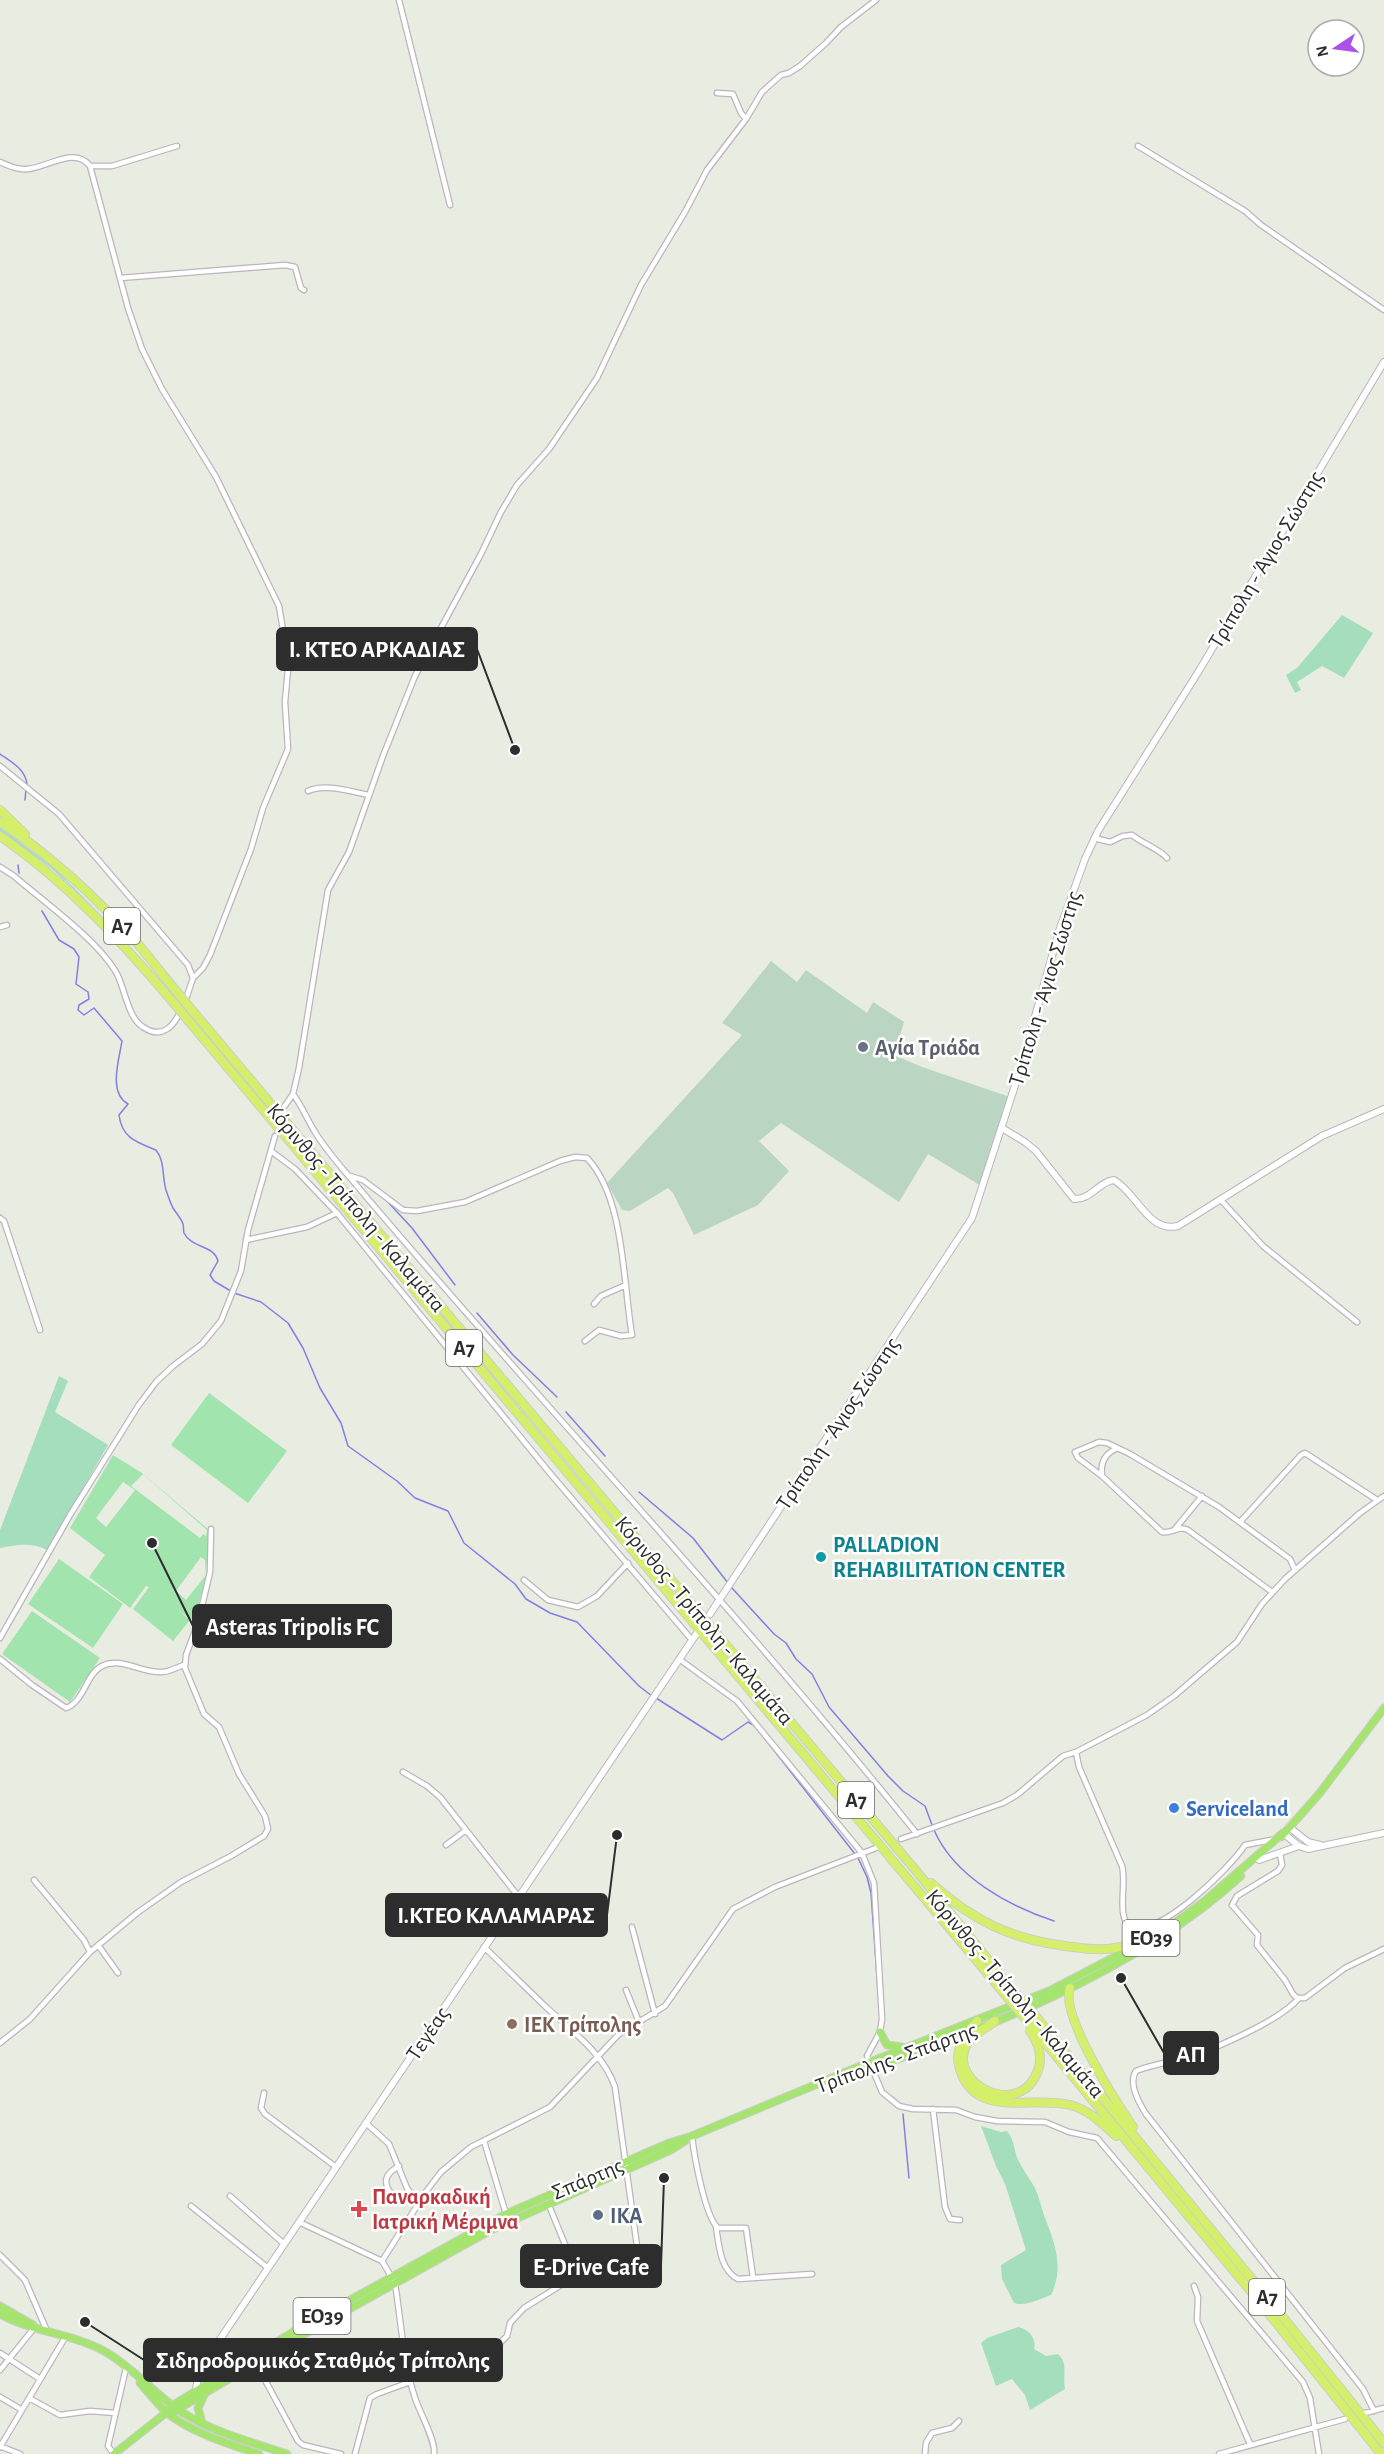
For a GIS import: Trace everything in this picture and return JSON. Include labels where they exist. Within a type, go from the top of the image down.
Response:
[{"type":"highway","points":[[0,810],[55,863]]},
{"type":"highway","name":"Κόρινθος - Τρίπολη - Καλαμάτα","points":[[0,822],[55,863],[120,924],[912,1866],[1012,1996],[1026,2023],[1258,2300],[1381,2454]]},
{"type":"highway","name":"Κόρινθος - Τρίπολη - Καλαμάτα","points":[[0,838],[47,871],[99,920],[177,1007],[1012,1996],[1037,2018],[1384,2443]]},
{"type":"highway","points":[[912,1866],[966,1912],[1001,1930],[1035,1941],[1106,1949],[1138,1941],[1174,1923]]},
{"type":"highway","points":[[1070,1988],[1067,1995],[1069,2007],[1080,2034],[1116,2100],[1160,2167]]},
{"type":"highway","points":[[977,2021],[967,2031],[961,2044],[958,2063],[965,2079],[977,2092],[999,2103],[1040,2101],[1073,2106],[1100,2121],[1138,2156]]},
{"type":"highway","points":[[995,2021],[970,2041],[966,2046],[964,2059],[971,2078],[987,2092],[996,2095],[1013,2094],[1024,2090],[1034,2080],[1039,2068],[1038,2046],[1026,2023]]},
{"type":"main road","name":"Τρίπολη - Άγιος Σώστης","points":[[710,1614],[961,1237],[973,1215],[1002,1128],[1059,931],[1094,838],[1197,674],[1384,362]]},
{"type":"main road","points":[[1002,1128],[1036,1151],[1074,1199],[1084,1198],[1104,1182],[1114,1180],[1155,1223],[1170,1228],[1178,1226],[1322,1137],[1384,1108]]},
{"type":"main road","points":[[679,1659],[697,1633]]},
{"type":"main road","name":"Τεγέας","points":[[196,2390],[198,2374],[204,2363],[679,1659]]},
{"type":"main road","name":"Τρίπολης - Σπάρτης","points":[[794,2095],[995,2021],[1070,1988],[1173,1930],[1228,1888],[1289,1827],[1324,1788],[1384,1708]]},
{"type":"main road","points":[[1289,1827],[1312,1844],[1324,1845]]},
{"type":"main road","points":[[1283,1833],[1299,1846],[1308,1849],[1384,1833]]},
{"type":"main road","name":"Τρίπολης - Σπάρτης","points":[[869,2066],[907,2047],[977,2021],[1092,1970],[1150,1939],[1213,1894],[1283,1833]]},
{"type":"main road","points":[[1299,1836],[1299,1846]]},
{"type":"main road","points":[[1258,1857],[1280,1853],[1299,1846]]},
{"type":"main road","points":[[880,2032],[887,2045],[907,2047]]},
{"type":"main road","name":"Σπάρτης","points":[[175,2407],[216,2378],[394,2280],[506,2214],[671,2150],[692,2136],[794,2095]]},
{"type":"main road","name":"Σπάρτης","points":[[394,2280],[491,2230],[625,2166]]},
{"type":"main road","points":[[0,2306],[35,2327]]},
{"type":"main road","points":[[0,2314],[15,2322],[66,2336],[104,2351],[175,2407],[202,2423],[287,2454]]},
{"type":"main road","name":"Σπάρτης","points":[[175,2407],[208,2391],[253,2359]]},
{"type":"main road","points":[[204,2363],[206,2372],[216,2378]]},
{"type":"main road","points":[[126,2368],[167,2412],[199,2431],[259,2454]]},
{"type":"main road","points":[[202,2423],[198,2405],[208,2391]]},
{"type":"main road","name":"ΕΟ39","points":[[114,2454],[175,2407]]},
{"type":"street","points":[[399,0],[450,205]]},
{"type":"street","points":[[284,1107],[293,1094],[318,959],[326,898],[332,880],[350,852],[382,756],[415,676],[501,512],[517,485],[549,449],[597,378],[641,285],[680,221],[707,170],[746,119],[768,85],[781,75],[800,66],[841,27],[876,0]]},
{"type":"street","points":[[717,93],[733,94],[746,119]]},
{"type":"street","points":[[90,166],[112,166],[177,146]]},
{"type":"street","points":[[1138,146],[1245,212],[1384,310]]},
{"type":"street","points":[[0,162],[15,168],[30,169],[73,157],[85,160],[90,166],[142,349],[162,388],[216,477],[279,606],[288,669],[285,702],[288,749],[263,808],[251,849],[210,955],[194,978],[174,1025],[169,1029],[158,1032],[144,1029],[135,1018],[117,974],[105,956],[0,867]]},
{"type":"street","points":[[120,278],[285,265],[295,267],[301,289],[304,290]]},
{"type":"street","points":[[0,766],[59,814],[188,965],[194,978]]},
{"type":"street","points":[[308,791],[317,788],[369,795]]},
{"type":"street","points":[[1094,838],[1110,842],[1132,835],[1142,844],[1162,853],[1167,858]]},
{"type":"street","points":[[0,927],[7,925]]},
{"type":"street","points":[[293,1094],[315,1131],[348,1175],[484,1336],[720,1599],[809,1702],[917,1834]]},
{"type":"street","points":[[0,1638],[45,1556],[138,1406],[173,1366],[208,1338],[221,1321],[241,1271],[246,1240],[275,1136]]},
{"type":"street","points":[[271,1151],[295,1169],[337,1213],[549,1472],[692,1640]]},
{"type":"street","points":[[348,1175],[363,1180],[403,1210],[425,1211],[465,1202],[560,1161],[585,1157],[591,1162],[615,1213],[632,1335],[621,1336],[600,1330],[585,1341]]},
{"type":"street","points":[[1221,1199],[1263,1246],[1357,1322]]},
{"type":"street","points":[[246,1240],[307,1227],[337,1213]]},
{"type":"street","points":[[0,1218],[4,1221],[40,1330]]},
{"type":"street","points":[[594,1304],[601,1296],[626,1285]]},
{"type":"street","points":[[1272,1592],[1196,1534],[1184,1528],[1167,1533],[1159,1530],[1102,1476],[1078,1458],[1075,1452],[1099,1442],[1119,1448],[1202,1496],[1240,1522],[1290,1559],[1295,1570]]},
{"type":"street","points":[[1102,1476],[1101,1469],[1104,1459],[1108,1453],[1119,1448]]},
{"type":"street","points":[[1240,1522],[1305,1453],[1377,1500]]},
{"type":"street","points":[[1175,1529],[1202,1496]]},
{"type":"street","points":[[901,1839],[1008,1800],[1063,1756],[1076,1752],[1146,1715],[1174,1696],[1237,1642],[1272,1592],[1295,1570],[1384,1496]]},
{"type":"street","points":[[0,2043],[36,2013],[90,1952],[155,1900],[181,1882],[264,1836],[268,1829],[265,1816],[239,1774],[219,1727],[204,1714],[184,1665],[210,1572],[211,1529]]},
{"type":"street","points":[[525,1581],[548,1600],[578,1607],[597,1596],[628,1563]]},
{"type":"street","points":[[0,1659],[32,1685],[66,1708],[72,1706],[98,1669],[105,1664],[121,1664],[162,1672],[184,1665]]},
{"type":"street","points":[[679,1659],[737,1701],[861,1854],[874,1883],[882,2001],[880,2032],[867,2054],[869,2066],[882,2092],[892,2102],[913,2109],[956,2110],[975,2117],[997,2121],[1045,2121],[1069,2132],[1097,2138],[1304,2382],[1310,2398],[1320,2454]]},
{"type":"street","points":[[1076,1752],[1079,1767],[1122,1866],[1125,1877],[1122,1912],[1130,1928],[1143,1930],[1168,1917],[1231,1865],[1245,1845],[1265,1843],[1274,1839]]},
{"type":"street","points":[[403,1772],[428,1786],[440,1797],[518,1896]]},
{"type":"street","points":[[446,1845],[466,1830]]},
{"type":"street","points":[[1253,1845],[1258,1857]]},
{"type":"street","points":[[382,2261],[441,2172],[455,2158],[550,2107],[619,2034],[665,2006],[706,1945],[737,1905],[776,1887],[876,1848]]},
{"type":"street","points":[[1280,1853],[1282,1864],[1278,1871],[1237,1896],[1232,1905],[1257,1935],[1258,1947],[1286,1980],[1293,1994],[1299,1998],[1305,1998],[1345,1968],[1384,1949]]},
{"type":"street","points":[[34,1880],[84,1940],[90,1952]]},
{"type":"street","points":[[632,1927],[655,2014]]},
{"type":"street","points":[[98,1946],[118,1973]]},
{"type":"street","points":[[404,2345],[500,2343],[507,2336],[510,2323],[524,2308],[578,2276],[637,2246],[615,2088],[606,2067],[484,1947]]},
{"type":"street","points":[[626,1990],[639,2022]]},
{"type":"street","points":[[1299,1998],[1280,2016],[1239,2035],[1190,2056],[1136,2071],[1133,2082],[1146,2114],[1363,2389],[1374,2411]]},
{"type":"street","points":[[264,2093],[261,2108],[265,2114],[336,2167]]},
{"type":"street","points":[[933,2109],[945,2207],[950,2219],[960,2220]]},
{"type":"street","points":[[366,2123],[389,2144],[411,2198],[418,2204]]},
{"type":"street","points":[[692,2136],[722,2259],[732,2276],[738,2279],[812,2274]]},
{"type":"street","points":[[484,2141],[506,2214]]},
{"type":"street","points":[[390,2192],[386,2185],[386,2178],[389,2172],[399,2166]]},
{"type":"street","points":[[230,2196],[284,2244]]},
{"type":"street","points":[[548,2204],[578,2276]]},
{"type":"street","points":[[191,2206],[268,2268]]},
{"type":"street","points":[[299,2222],[382,2261],[394,2280],[411,2382],[425,2426],[434,2443],[434,2454]]},
{"type":"street","points":[[716,2227],[722,2229],[741,2226],[746,2228],[753,2277]]},
{"type":"street","points":[[0,2255],[25,2280],[47,2331]]},
{"type":"street","points":[[1194,2286],[1198,2297],[1197,2321],[1250,2444]]},
{"type":"street","points":[[0,2370],[35,2327]]},
{"type":"street","points":[[20,2454],[0,2446],[66,2336]]},
{"type":"street","points":[[0,2353],[40,2379]]},
{"type":"street","points":[[253,2359],[298,2441],[303,2445],[341,2454]]},
{"type":"street","points":[[114,2454],[108,2446],[126,2368]]},
{"type":"street","points":[[355,2454],[370,2398],[411,2382]]},
{"type":"street","points":[[0,2397],[22,2410]]},
{"type":"street","points":[[29,2398],[60,2415],[90,2411],[115,2412]]},
{"type":"street","points":[[1365,2413],[1384,2408]]},
{"type":"street","points":[[1219,2454],[1345,2419]]},
{"type":"street","points":[[925,2454],[926,2443],[932,2433],[952,2428],[959,2421]]},
{"type":"green space","points":[[1342,615],[1373,633],[1344,678],[1322,666],[1297,682],[1301,690],[1295,693],[1286,675],[1297,668]]},
{"type":"green space","points":[[0,827],[52,866],[107,920],[51,868],[0,831]]},
{"type":"green space","points":[[771,961],[797,982],[806,970],[867,1013],[873,1002],[904,1022],[894,1055],[1010,1097],[983,1187],[928,1154],[899,1202],[781,1123],[759,1141],[789,1171],[758,1205],[694,1235],[673,1193],[668,1188],[630,1211],[622,1210],[607,1183],[742,1035],[722,1023]]},
{"type":"green space","points":[[59,1376],[68,1381],[55,1412],[108,1445],[47,1550],[30,1545],[0,1548],[0,1530]]},
{"type":"green space","points":[[209,1393],[287,1451],[248,1503],[171,1445]]},
{"type":"green space","points":[[113,1455],[142,1473],[209,1530],[206,1575],[194,1621],[178,1610],[190,1620],[173,1641],[133,1609],[149,1587],[146,1586],[130,1608],[89,1577],[105,1555],[70,1528]],"holes":[[[143,1474],[207,1530],[206,1536],[203,1534],[200,1538],[131,1486]],[[123,1482],[135,1490],[106,1527],[96,1518]],[[201,1557],[205,1560],[206,1575],[186,1600],[176,1591]]]},
{"type":"green space","points":[[59,1559],[123,1604],[93,1648],[28,1604]]},
{"type":"green space","points":[[32,1611],[100,1658],[70,1702],[2,1654]]},
{"type":"green space","points":[[981,2126],[1001,2132],[1007,2131],[1009,2134],[1018,2160],[1036,2191],[1054,2245],[1058,2264],[1051,2295],[1032,2302],[1014,2303],[1002,2279],[1001,2265],[1026,2250],[1005,2184]]},
{"type":"green space","points":[[1018,2327],[1031,2335],[1035,2345],[1034,2349],[1046,2356],[1058,2354],[1064,2366],[1065,2389],[1030,2410],[1025,2395],[1012,2379],[996,2386],[981,2343],[987,2338]]},
{"type":"waterway","points":[[0,754],[21,770],[27,785]]},
{"type":"waterway","points":[[25,800],[26,789]]},
{"type":"waterway","points":[[18,865],[19,873]]},
{"type":"waterway","points":[[42,911],[59,940],[74,949],[79,957],[76,984],[88,992],[89,999],[79,1005],[78,1010],[84,1015],[94,1008],[122,1041],[116,1076],[118,1092],[128,1104],[119,1115],[123,1129],[131,1138],[156,1150],[159,1154],[166,1190],[182,1222],[184,1233],[192,1242],[212,1252],[218,1261],[210,1275],[214,1281],[234,1293],[261,1302],[288,1323],[303,1348],[320,1388],[341,1423],[348,1446],[397,1481],[415,1498],[448,1511],[464,1543],[515,1584],[526,1599],[550,1613],[577,1622],[639,1686],[652,1696]]},
{"type":"waterway","points":[[386,1200],[412,1228],[455,1285]]},
{"type":"waterway","points":[[477,1313],[513,1355],[557,1397]]},
{"type":"waterway","points":[[566,1412],[605,1456]]},
{"type":"waterway","points":[[639,1492],[693,1538],[728,1583]]},
{"type":"waterway","points":[[731,1587],[774,1634],[786,1643],[796,1659],[812,1674],[829,1707],[888,1776],[903,1791],[925,1806],[932,1825]]},
{"type":"waterway","points":[[656,1698],[722,1740],[748,1722],[755,1726]]},
{"type":"waterway","points":[[758,1730],[855,1854]]},
{"type":"waterway","points":[[934,1830],[943,1847],[955,1862],[984,1887],[1019,1907],[1054,1921]]},
{"type":"waterway","points":[[858,1858],[867,1877],[871,1893],[880,2018]]},
{"type":"waterway","points":[[903,2114],[909,2178]]},
{"type":"tunnel","points":[[275,1136],[284,1107]]},
{"type":"place","name":"Ι. ΚΤΕΟ ΑΡΚΑΔΙΑΣ","points":[[515,750]]},
{"type":"place","name":"Αγία Τριάδα","points":[[863,1047]]},
{"type":"place","name":"Asteras Tripolis FC","points":[[152,1543]]},
{"type":"place","name":"PALLADION REHABILITATION CENTER","points":[[821,1557]]},
{"type":"place","name":"Serviceland","points":[[1174,1808]]},
{"type":"place","name":"Ι.ΚΤΕΟ ΚΑΛΑΜΑΡΑΣ","points":[[617,1835]]},
{"type":"place","name":"ΑΠ","points":[[1121,1978]]},
{"type":"place","name":"ΙΕΚ Τρίπολης","points":[[512,2024]]},
{"type":"place","name":"E-Drive Cafe","points":[[664,2178]]},
{"type":"place","name":"Παναρκαδική Ιατρική Μέριμνα","points":[[359,2209]]},
{"type":"place","name":"ΙΚΑ","points":[[598,2215]]},
{"type":"place","name":"Σιδηροδρομικός Σταθμός Τρίπολης","points":[[85,2322]]}]
